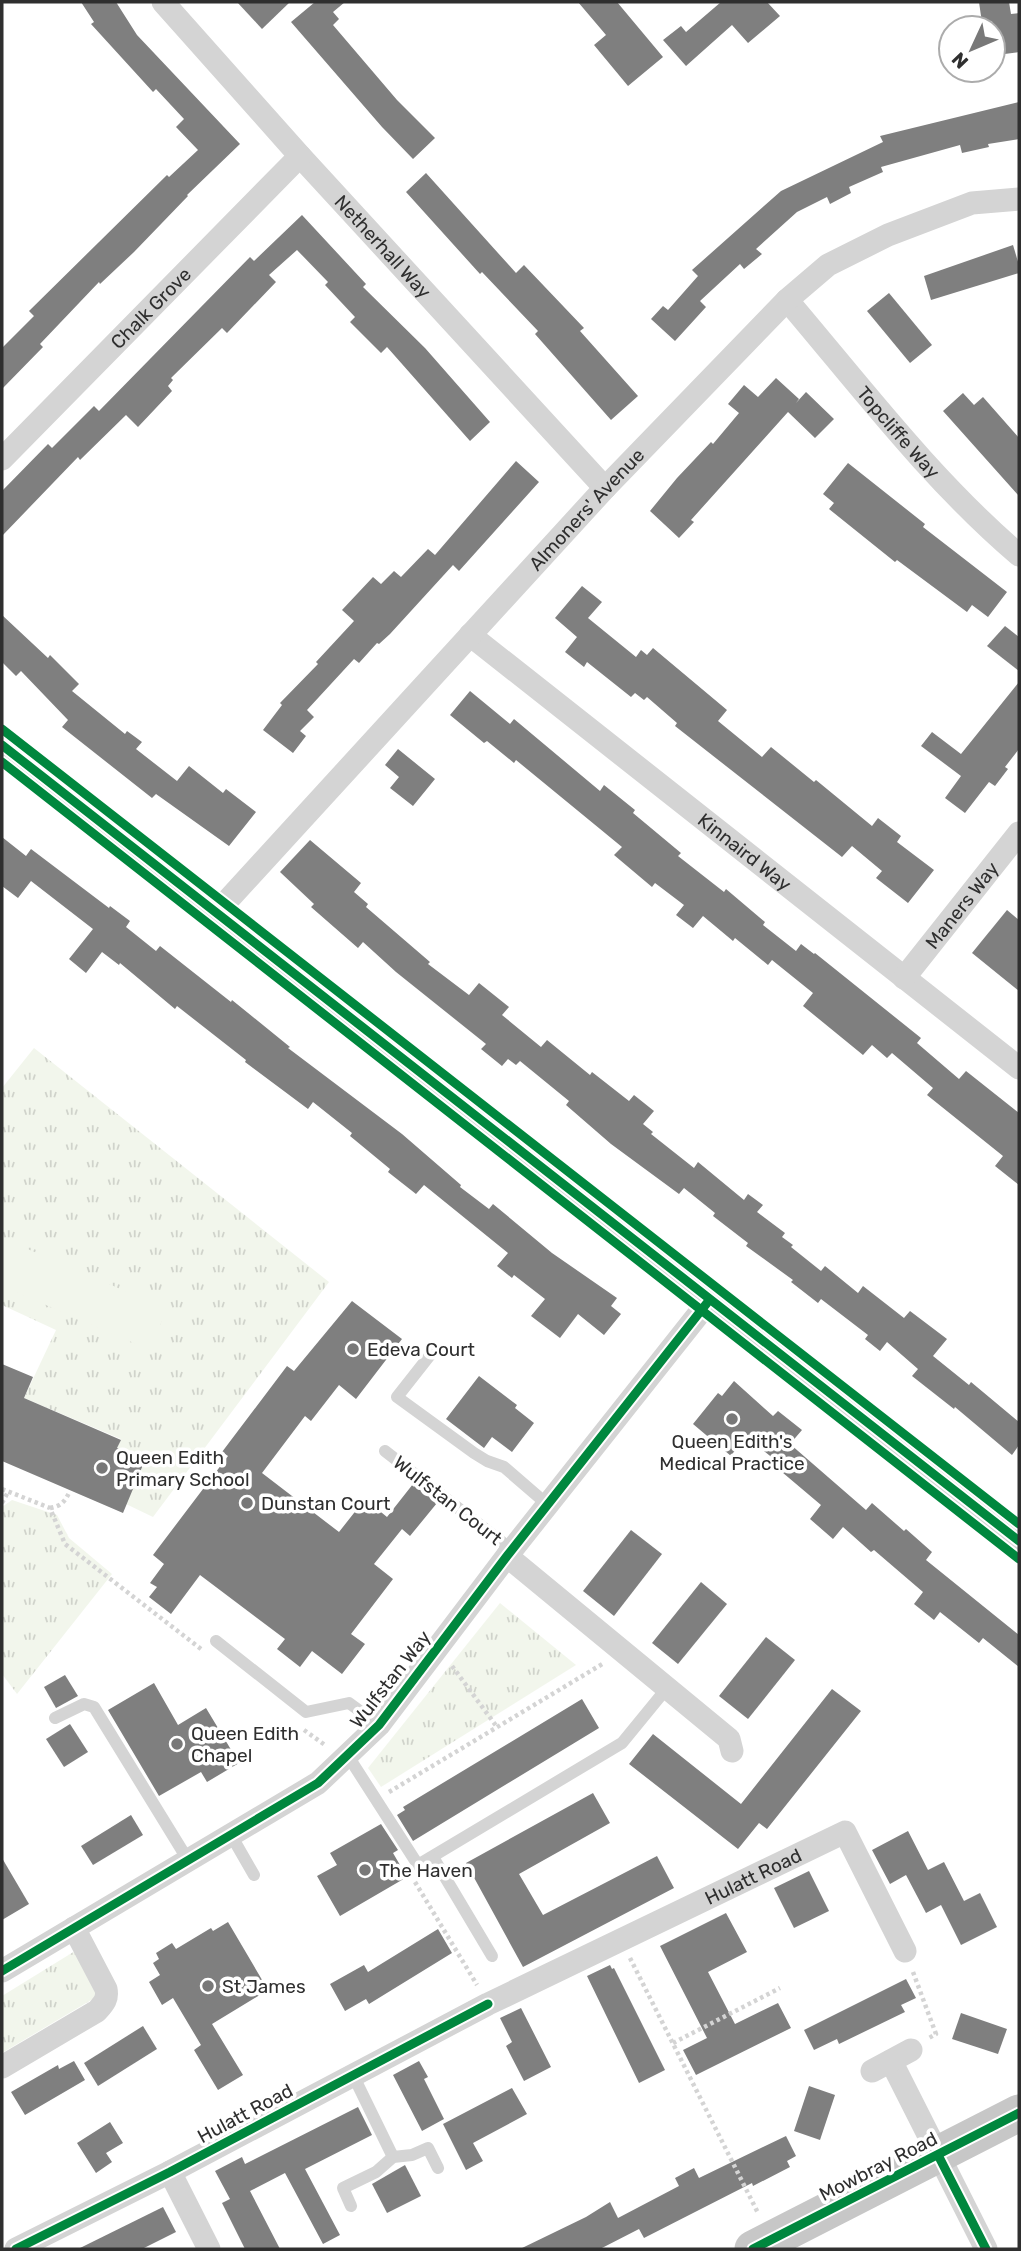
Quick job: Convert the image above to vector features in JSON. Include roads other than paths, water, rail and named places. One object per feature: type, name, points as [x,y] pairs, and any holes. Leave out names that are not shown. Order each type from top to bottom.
[{"type":"main road","name":"Mowbray Road","points":[[762,2244],[1019,2113]]},
{"type":"street","name":"Netherhall Way","points":[[163,2],[300,156],[605,488]]},
{"type":"street","name":"Chalk Grove","points":[[2,459],[300,156]]},
{"type":"street","name":"Almoners' Avenue","points":[[216,913],[605,488],[787,300],[828,265],[888,235],[972,203],[1019,200]]},
{"type":"street","name":"Topcliffe Way","points":[[787,300],[920,457],[1019,555]]},
{"type":"street","name":"Kinnaird Way","points":[[470,635],[1019,1068]]},
{"type":"street","points":[[2,745],[1019,1541]]},
{"type":"street","name":"Maners Way","points":[[904,978],[1019,833]]},
{"type":"street","name":"Wulfstan Way","points":[[2,1971],[318,1783],[348,1756],[379,1725],[509,1553],[709,1301]]},
{"type":"street","points":[[509,1553],[622,1652],[729,1739],[732,1751]]},
{"type":"street","name":"Hulatt Road","points":[[16,2249],[170,2172],[488,2004],[845,1832],[905,1951]]},
{"type":"street","points":[[2,2067],[97,2011],[104,2004],[106,1989],[74,1928]]},
{"type":"street","name":"Mowbray Road","points":[[891,2061],[938,2155]]},
{"type":"street","points":[[938,2155],[986,2249]]},
{"type":"street","points":[[170,2172],[209,2249]]},
{"type":"lane","points":[[434,1350],[397,1397],[474,1452],[504,1467],[548,1505]]},
{"type":"lane","name":"Wulfstan Court","points":[[384,1451],[509,1553]]},
{"type":"lane","name":"Wulfstan Way","points":[[216,1642],[306,1712],[349,1703],[379,1725]]},
{"type":"lane","points":[[492,1956],[433,1857],[622,1743],[667,1688]]},
{"type":"lane","points":[[55,1718],[84,1704],[94,1707],[188,1860]]},
{"type":"lane","name":"Wulfstan Way","points":[[348,1756],[418,1865],[433,1857]]},
{"type":"lane","points":[[230,1835],[254,1875]]},
{"type":"lane","points":[[353,2075],[394,2157]]},
{"type":"lane","points":[[351,2206],[342,2188],[376,2172],[394,2157],[412,2155],[428,2148],[438,2168]]},
{"type":"place","name":"Edeva Court","points":[[353,1349]]},
{"type":"place","name":"Queen Edith's Medical Practice","points":[[732,1419]]},
{"type":"place","name":"Queen Edith Primary School","points":[[102,1468]]},
{"type":"place","name":"Dunstan Court","points":[[247,1503]]},
{"type":"place","name":"Queen Edith Chapel","points":[[177,1744]]},
{"type":"place","name":"The Haven","points":[[365,1870]]},
{"type":"place","name":"St James","points":[[208,1986]]}]
